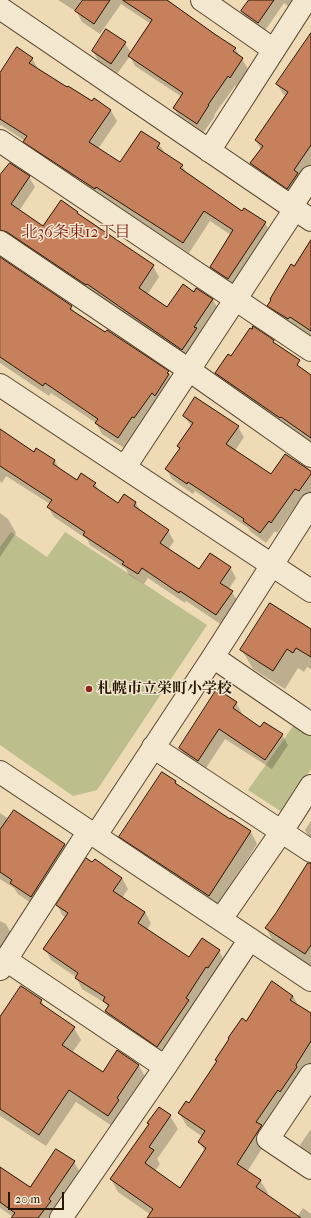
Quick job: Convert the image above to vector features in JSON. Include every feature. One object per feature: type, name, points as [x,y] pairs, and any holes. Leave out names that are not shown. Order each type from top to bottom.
[{"type":"street","points":[[202,0],[274,50]]},
{"type":"street","points":[[209,151],[306,0]]},
{"type":"street","points":[[0,9],[299,212]]},
{"type":"street","points":[[0,141],[311,350]]},
{"type":"street","points":[[125,467],[236,299],[299,212],[311,177]]},
{"type":"street","points":[[0,242],[189,370],[311,456]]},
{"type":"street","points":[[0,385],[311,591]]},
{"type":"street","points":[[165,1067],[3,964],[92,833],[153,747],[213,657],[311,504]]},
{"type":"street","points":[[213,657],[311,724]]},
{"type":"street","points":[[153,747],[311,851]]},
{"type":"street","points":[[0,772],[311,980]]},
{"type":"street","points":[[221,920],[311,786]]},
{"type":"street","points":[[61,1218],[165,1067],[250,939]]},
{"type":"street","points":[[311,1075],[268,1139],[311,1168]]},
{"type":"green space","name":"札幌市立栄町小学校","points":[[11,532],[47,557],[65,532],[207,625],[97,790],[73,796],[0,745],[0,547]]},
{"type":"green space","points":[[296,722],[311,732],[311,769],[282,812],[248,790]]},
{"type":"building","points":[[83,0],[110,0],[94,24],[75,11]]},
{"type":"building","points":[[123,0],[167,0],[236,48],[233,51],[243,58],[230,78],[228,76],[197,124],[173,108],[183,93],[128,56],[152,20]]},
{"type":"building","points":[[249,0],[274,0],[258,23],[241,11]]},
{"type":"building","points":[[106,29],[126,42],[111,64],[92,51]]},
{"type":"building","points":[[311,33],[311,145],[294,170],[298,173],[287,189],[250,163],[263,146],[255,140],[288,92],[276,84]]},
{"type":"building","points":[[17,47],[33,58],[29,63],[92,101],[94,98],[111,110],[89,142],[120,162],[141,131],[160,143],[157,148],[183,165],[180,168],[242,211],[244,208],[266,222],[228,279],[210,267],[233,230],[204,211],[183,243],[96,187],[95,189],[23,142],[27,136],[0,119],[0,73]]},
{"type":"building","points":[[10,163],[30,176],[11,204],[43,226],[61,200],[78,212],[77,213],[154,265],[139,288],[167,307],[183,284],[194,292],[196,288],[213,299],[194,327],[197,328],[182,350],[87,284],[86,285],[7,232],[0,230],[0,175]]},
{"type":"building","points":[[311,240],[311,331],[290,317],[288,319],[267,306],[291,264],[294,266]]},
{"type":"building","points":[[0,257],[72,306],[70,309],[105,332],[107,330],[169,371],[167,373],[169,374],[155,396],[152,393],[134,418],[132,417],[118,438],[95,423],[98,419],[45,383],[43,386],[0,357]]},
{"type":"building","points":[[253,326],[274,340],[273,342],[300,360],[297,365],[311,375],[311,438],[215,373],[228,354],[231,356],[250,328],[252,329]]},
{"type":"building","points":[[195,397],[239,426],[226,444],[271,474],[285,454],[311,471],[311,474],[299,491],[295,489],[271,523],[269,521],[260,533],[243,521],[244,519],[188,482],[187,484],[165,469],[180,448],[177,446],[193,423],[183,416]]},
{"type":"building","points":[[0,429],[34,452],[36,448],[55,460],[53,464],[77,480],[81,473],[96,483],[93,486],[118,503],[124,494],[136,502],[134,506],[169,530],[160,543],[199,569],[210,553],[231,567],[220,583],[233,591],[216,615],[180,591],[179,593],[142,568],[138,574],[122,564],[124,562],[83,535],[85,532],[47,507],[52,500],[0,466]]},
{"type":"building","points":[[270,603],[311,629],[311,657],[296,648],[293,653],[287,649],[273,671],[240,650]]},
{"type":"building","points":[[217,689],[237,702],[233,708],[260,727],[264,722],[283,734],[265,760],[219,729],[198,761],[179,748]]},
{"type":"building","points":[[162,772],[176,781],[175,783],[251,831],[209,896],[119,837]]},
{"type":"building","points":[[14,810],[65,844],[31,897],[10,883],[12,880],[0,872],[0,830]]},
{"type":"building","points":[[86,858],[92,862],[95,859],[122,878],[113,891],[145,912],[138,923],[189,957],[202,938],[220,950],[208,968],[206,967],[186,998],[189,1000],[157,1047],[105,1011],[109,1005],[103,1001],[105,997],[75,978],[78,973],[43,949],[68,913],[56,905]]},
{"type":"building","points":[[308,863],[311,863],[311,945],[305,954],[265,928]]},
{"type":"building","points":[[272,981],[293,996],[290,1000],[311,1013],[311,1041],[296,1065],[297,1067],[280,1092],[278,1090],[256,1122],[262,1125],[237,1164],[261,1180],[256,1187],[301,1218],[147,1218],[153,1209],[110,1179],[149,1124],[147,1123],[159,1107],[171,1115],[149,1147],[154,1150],[145,1163],[180,1188],[206,1148],[198,1142],[205,1131],[178,1113],[186,1101],[189,1103],[217,1061],[215,1060],[229,1039],[228,1038],[242,1018],[246,1021]]},
{"type":"building","points":[[21,986],[42,1000],[40,1003],[75,1027],[62,1045],[103,1072],[117,1050],[139,1065],[117,1098],[119,1100],[108,1116],[69,1090],[39,1135],[0,1109],[0,1017]]},
{"type":"building","points":[[56,1149],[75,1161],[49,1199],[51,1201],[38,1218],[11,1218],[15,1213],[0,1202],[0,1167],[30,1187]]},
{"type":"place","name":"札幌市立栄町小学校","points":[[89,689]]},
{"type":"district","name":"北36条東12丁目","points":[[76,233]]}]
